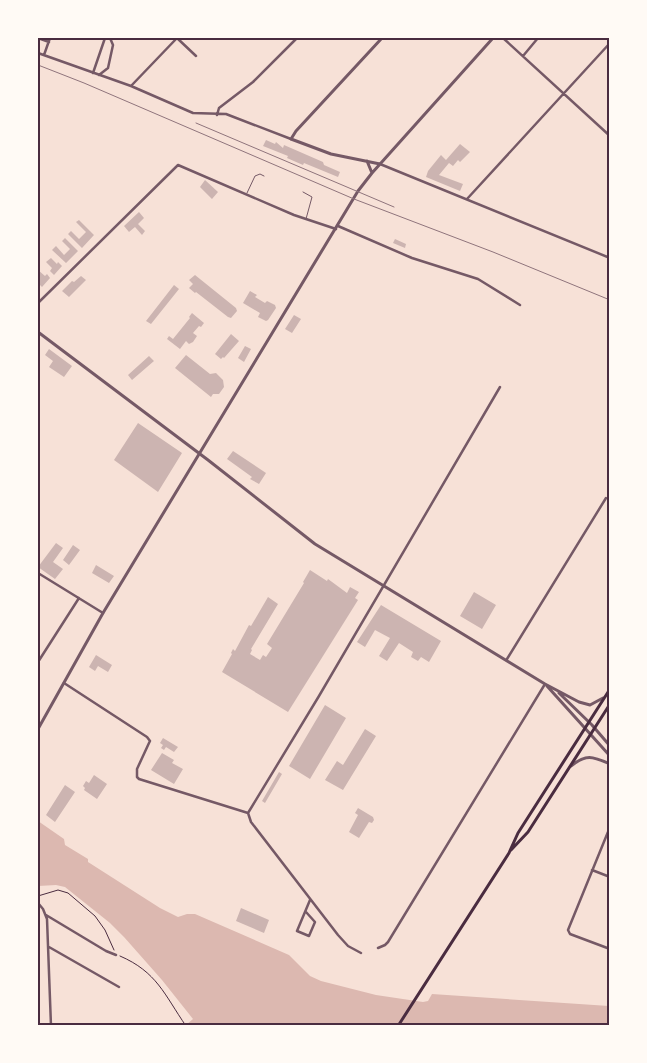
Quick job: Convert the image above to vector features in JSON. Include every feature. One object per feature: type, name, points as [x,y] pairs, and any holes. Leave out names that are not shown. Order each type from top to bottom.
[{"type":"main road","points":[[398,1026],[610,689]]},
{"type":"main road","points":[[509,852],[528,832],[610,704]]},
{"type":"street","points":[[38,38],[49,42]]},
{"type":"street","points":[[44,55],[50,38]]},
{"type":"street","points":[[93,72],[105,38]]},
{"type":"street","points":[[99,75],[108,68],[113,45],[110,38]]},
{"type":"street","points":[[131,86],[177,38],[196,56]]},
{"type":"street","points":[[217,115],[219,108],[253,82],[296,38]]},
{"type":"street","points":[[291,139],[296,131],[382,38]]},
{"type":"street","points":[[38,729],[104,613],[358,191],[493,38]]},
{"type":"street","points":[[503,38],[610,136]]},
{"type":"street","points":[[522,56],[538,38]]},
{"type":"street","points":[[466,199],[610,43]]},
{"type":"street","points":[[38,53],[131,86],[192,113],[226,114],[331,154],[380,164],[610,258]]},
{"type":"street","points":[[367,161],[372,173]]},
{"type":"street","points":[[38,303],[178,165],[306,219],[337,227],[412,258],[478,278],[520,305]]},
{"type":"street","points":[[38,332],[200,454],[315,544],[545,684],[585,704],[595,704],[604,698]]},
{"type":"street","points":[[361,953],[348,946],[310,900],[251,822],[248,813],[500,387]]},
{"type":"street","points":[[506,659],[606,498]]},
{"type":"street","points":[[38,573],[104,613]]},
{"type":"street","points":[[38,662],[79,598]]},
{"type":"street","points":[[64,683],[147,737],[149,743],[136,773],[139,779],[248,813]]},
{"type":"street","points":[[545,684],[610,756]]},
{"type":"street","points":[[378,948],[388,942],[545,684]]},
{"type":"street","points":[[557,690],[610,746]]},
{"type":"street","points":[[570,767],[579,760],[588,757],[610,764]]},
{"type":"street","points":[[610,827],[568,930],[570,934],[610,949]]},
{"type":"street","points":[[592,870],[610,877]]},
{"type":"street","points":[[306,912],[315,922],[309,936],[298,931],[310,900]]},
{"type":"street","points":[[38,903],[43,908],[47,919],[51,1026]]},
{"type":"street","points":[[45,914],[106,951],[116,955]]},
{"type":"street","points":[[49,947],[120,986]]},
{"type":"lane","points":[[247,194],[257,174],[264,176]]},
{"type":"lane","points":[[303,192],[312,197],[306,219]]},
{"type":"path","points":[[38,896],[58,890],[68,893],[95,916],[105,930],[116,955],[133,962],[148,972],[162,987],[185,1025]]},
{"type":"shaded area","points":[[38,821],[64,839],[65,845],[88,859],[88,862],[160,908],[178,917],[195,914],[289,955],[310,976],[321,981],[376,995],[423,1002],[428,1001],[432,994],[609,1006],[609,1025],[305,1026],[270,1023],[262,1026],[186,1025],[193,1019],[162,980],[110,923],[65,887],[56,885],[38,886]]},
{"type":"building","points":[[266,140],[275,144],[276,142],[283,148],[284,145],[323,162],[324,165],[340,172],[338,177],[304,163],[303,165],[287,158],[288,156],[263,146]]},
{"type":"building","points":[[460,144],[470,152],[453,166],[449,163],[439,175],[463,184],[460,191],[426,177],[428,171],[441,155],[446,160]]},
{"type":"building","points":[[205,180],[218,192],[212,199],[200,187]]},
{"type":"building","points":[[139,212],[144,218],[138,224],[145,231],[142,235],[135,227],[129,232],[124,226]]},
{"type":"building","points":[[79,220],[94,235],[82,248],[68,234],[71,231],[79,239],[86,232],[76,222]]},
{"type":"building","points":[[65,238],[78,251],[66,263],[52,250],[56,246],[64,255],[70,249],[62,241]]},
{"type":"building","points":[[395,239],[406,244],[405,248],[393,243]]},
{"type":"building","points":[[51,258],[62,266],[54,275],[50,271],[52,268],[46,262]]},
{"type":"building","points":[[38,270],[45,276],[47,274],[50,278],[42,287],[38,283],[40,281]]},
{"type":"building","points":[[195,275],[236,308],[237,311],[231,318],[189,288],[193,284],[189,280]]},
{"type":"building","points":[[81,276],[86,280],[69,297],[62,291],[72,281],[74,282]]},
{"type":"building","points":[[174,285],[179,289],[151,324],[146,321]]},
{"type":"building","points":[[250,291],[257,295],[255,297],[265,303],[267,301],[275,305],[276,308],[268,320],[266,321],[258,317],[260,313],[243,303]]},
{"type":"building","points":[[192,313],[204,323],[193,333],[197,336],[193,342],[189,344],[186,341],[180,349],[167,339],[169,336],[173,339]]},
{"type":"building","points":[[294,315],[301,319],[292,333],[285,329]]},
{"type":"building","points":[[231,334],[239,341],[221,359],[215,354]]},
{"type":"building","points":[[245,346],[251,349],[244,362],[238,358]]},
{"type":"building","points":[[49,349],[72,366],[64,377],[49,367],[53,361],[45,355]]},
{"type":"building","points":[[186,355],[210,374],[216,373],[223,380],[224,387],[219,394],[213,394],[211,397],[175,368]]},
{"type":"building","points":[[149,356],[154,361],[132,380],[128,375]]},
{"type":"building","points":[[138,423],[182,453],[158,492],[114,460]]},
{"type":"building","points":[[233,451],[266,473],[259,484],[250,479],[252,477],[227,459]]},
{"type":"building","points":[[56,543],[63,548],[53,562],[63,569],[55,579],[38,567]]},
{"type":"building","points":[[73,545],[80,550],[69,565],[63,560]]},
{"type":"building","points":[[96,565],[114,576],[109,583],[92,573]]},
{"type":"building","points":[[310,570],[327,581],[328,579],[347,593],[350,587],[359,592],[355,598],[358,600],[288,712],[222,672],[233,649],[235,651],[249,625],[251,626],[268,597],[278,604],[251,649],[250,654],[260,660],[263,655],[266,657],[272,648],[267,644]]},
{"type":"building","points":[[474,592],[496,605],[482,629],[460,616]]},
{"type":"building","points":[[381,605],[441,641],[429,662],[421,657],[418,661],[411,657],[413,652],[399,643],[387,661],[379,656],[390,638],[375,630],[365,647],[357,642]]},
{"type":"building","points":[[96,655],[112,665],[108,672],[98,666],[95,671],[89,667]]},
{"type":"building","points":[[325,705],[346,718],[310,779],[289,766]]},
{"type":"building","points":[[365,729],[376,736],[343,790],[325,780],[337,761],[343,765]]},
{"type":"building","points":[[163,738],[178,747],[174,752],[166,747],[164,750],[161,748],[163,745],[160,743]]},
{"type":"building","points":[[162,753],[174,760],[172,763],[183,769],[174,784],[151,770]]},
{"type":"building","points":[[279,772],[282,774],[265,803],[262,801]]},
{"type":"building","points":[[94,775],[107,784],[97,799],[84,790],[83,786],[86,781],[89,783]]},
{"type":"building","points":[[65,785],[75,792],[55,822],[46,815]]},
{"type":"building","points":[[358,808],[373,817],[374,820],[372,823],[369,822],[359,838],[349,832],[358,815],[355,813]]},
{"type":"building","points":[[241,908],[269,920],[264,933],[236,921]]},
{"type":"railway","points":[[38,65],[354,199],[493,252],[610,300]]},
{"type":"railway","points":[[196,123],[394,207]]}]
